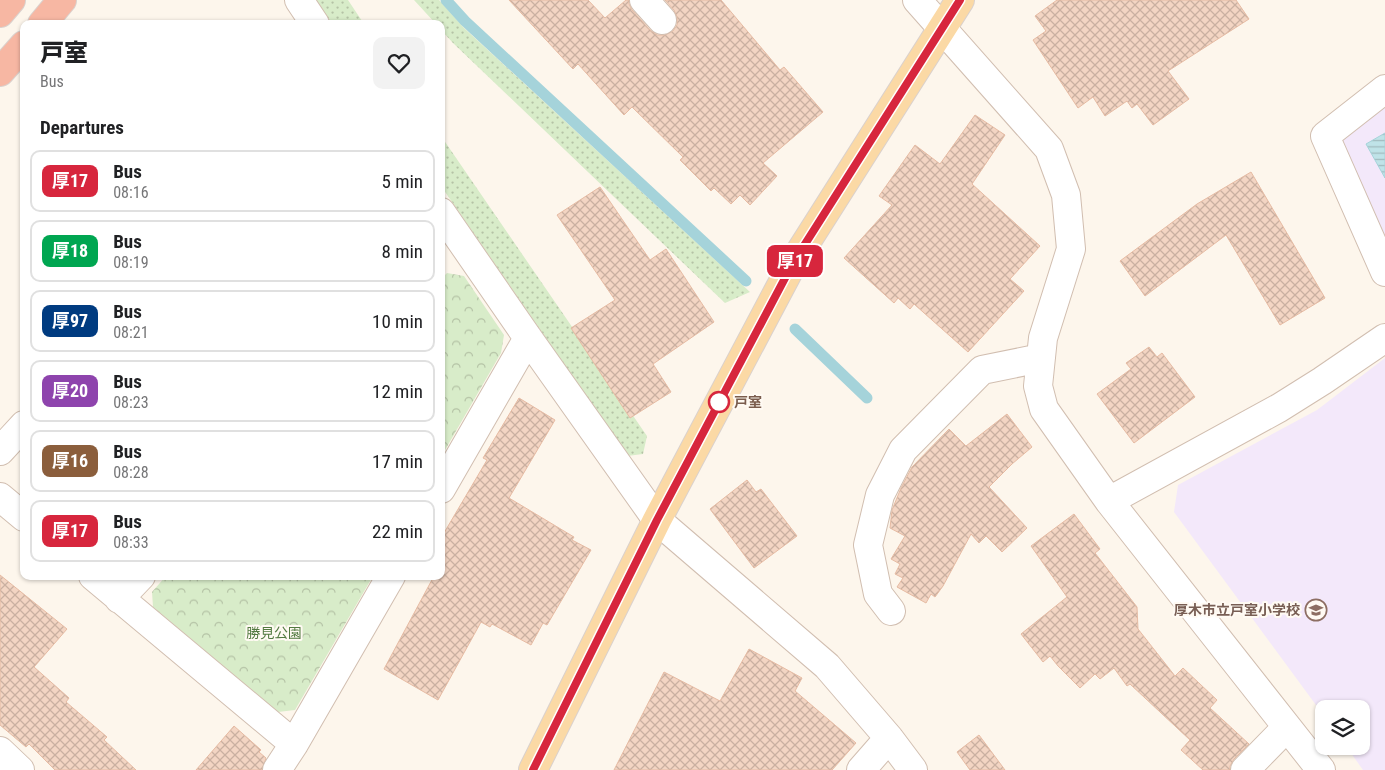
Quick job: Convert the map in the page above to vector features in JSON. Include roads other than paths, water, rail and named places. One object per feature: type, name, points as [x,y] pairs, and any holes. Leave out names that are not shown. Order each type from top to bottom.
[{"type":"highway","points":[[0,13],[11,0]]},
{"type":"highway","points":[[45,20],[62,0]]},
{"type":"highway","points":[[0,72],[20,50]]},
{"type":"main road","points":[[533,770],[657,520],[793,263],[941,27],[960,0]]},
{"type":"street","points":[[299,0],[312,20]]},
{"type":"street","points":[[644,0],[662,20]]},
{"type":"street","points":[[916,0],[1049,149],[1066,194],[1070,249],[1043,338],[1038,386],[1044,409],[1109,501],[1321,770]]},
{"type":"street","points":[[1385,89],[1325,136],[1385,272]]},
{"type":"street","points":[[445,228],[449,245],[528,338],[657,520],[827,666],[890,738],[913,770]]},
{"type":"street","points":[[445,482],[528,338]]},
{"type":"street","points":[[1109,501],[1279,408],[1385,338]]},
{"type":"street","points":[[891,611],[878,594],[868,545],[880,495],[903,450],[982,370],[1041,358]]},
{"type":"street","points":[[0,451],[20,429]]},
{"type":"street","points":[[0,497],[20,514]]},
{"type":"street","points":[[98,580],[294,744]]},
{"type":"street","points":[[120,599],[137,580]]},
{"type":"street","points":[[277,770],[389,580]]},
{"type":"street","points":[[1245,770],[1287,728]]},
{"type":"street","points":[[861,770],[890,738]]},
{"type":"street","points":[[0,752],[20,770]]},
{"type":"water","points":[[1385,133],[1385,178],[1366,144]]},
{"type":"waterway","points":[[446,0],[465,21],[746,281]]},
{"type":"waterway","points":[[795,329],[867,398]]},
{"type":"place","name":"戸室","points":[[719,402]]},
{"type":"place","name":"厚木市立戸室小学校","points":[[1316,610]]},
{"type":"park label","name":"勝見公園","points":[[274,633]]}]
